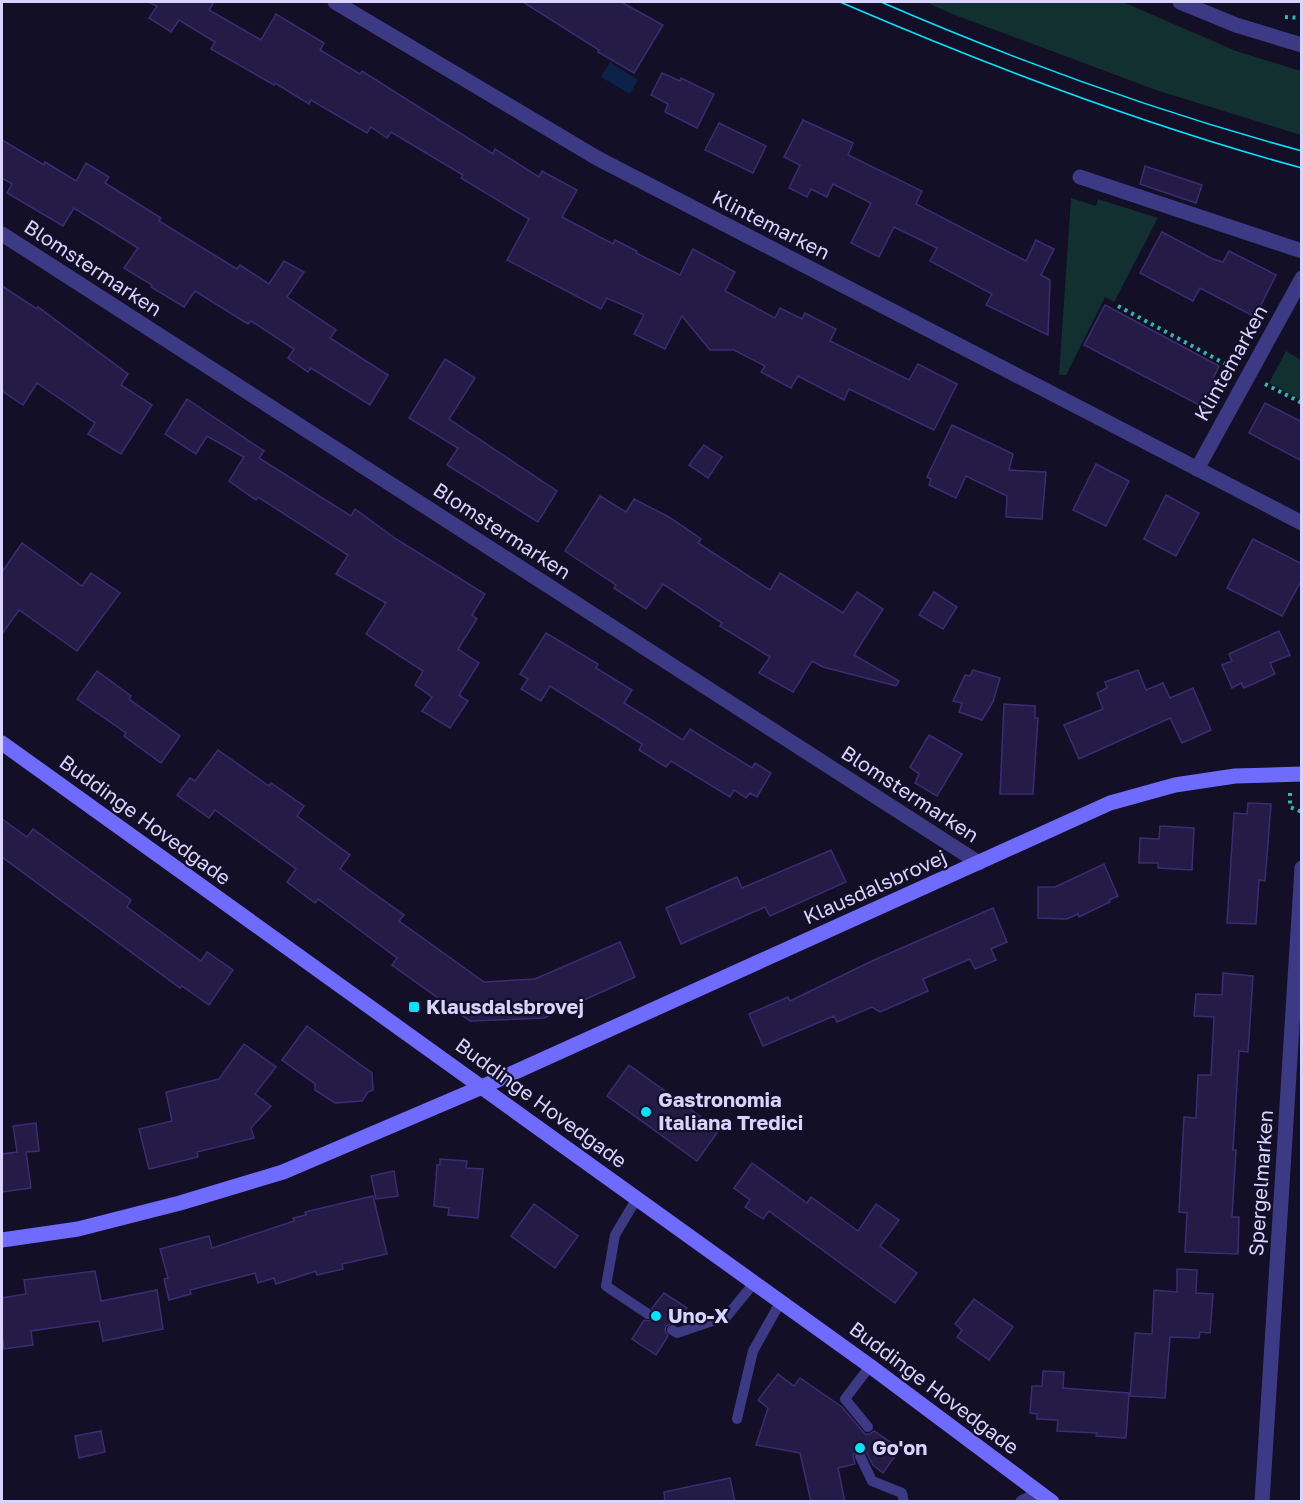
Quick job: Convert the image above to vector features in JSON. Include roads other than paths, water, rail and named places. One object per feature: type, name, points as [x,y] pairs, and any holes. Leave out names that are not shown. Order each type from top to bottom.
[{"type":"street","name":"Klintemarken","points":[[335,2],[597,158],[1302,523]]},
{"type":"street","points":[[1180,2],[1236,25],[1302,45]]},
{"type":"street","points":[[1080,177],[1302,251]]},
{"type":"street","name":"Blomstermarken","points":[[2,234],[979,863]]},
{"type":"street","name":"Klintemarken","points":[[1197,469],[1302,278]]},
{"type":"street","name":"Buddinge Hovedgade","points":[[2,743],[781,1301],[1047,1498]]},
{"type":"street","name":"Klausdalsbrovej","points":[[2,1240],[78,1229],[180,1203],[283,1172],[482,1087],[1110,803],[1175,784],[1235,776],[1302,774]]},
{"type":"street","name":"Spergelmarken","points":[[1262,1502],[1302,868]]},
{"type":"street","points":[[1023,1502],[1047,1498]]},
{"type":"lane","points":[[637,1198],[615,1235],[606,1286],[648,1314]]},
{"type":"lane","points":[[672,1330],[677,1333],[727,1316],[754,1283]]},
{"type":"lane","points":[[737,1419],[753,1351],[781,1301]]},
{"type":"lane","points":[[868,1427],[845,1399],[870,1366]]},
{"type":"lane","points":[[860,1456],[872,1481],[902,1493],[904,1502]]},
{"type":"water","points":[[610,62],[638,80],[630,94],[601,77]]},
{"type":"tram line","points":[[840,2],[1011,72],[1126,114],[1302,168]]},
{"type":"tram line","points":[[881,2],[984,45],[1088,84],[1195,120],[1302,151]]},
{"type":"place","name":"Klausdalsbrovej","points":[[414,1007]]},
{"type":"place","name":"Gastronomia Italiana Tredici","points":[[646,1112]]},
{"type":"place","name":"Uno-X","points":[[656,1316]]},
{"type":"place","name":"Go'on","points":[[860,1448]]}]
